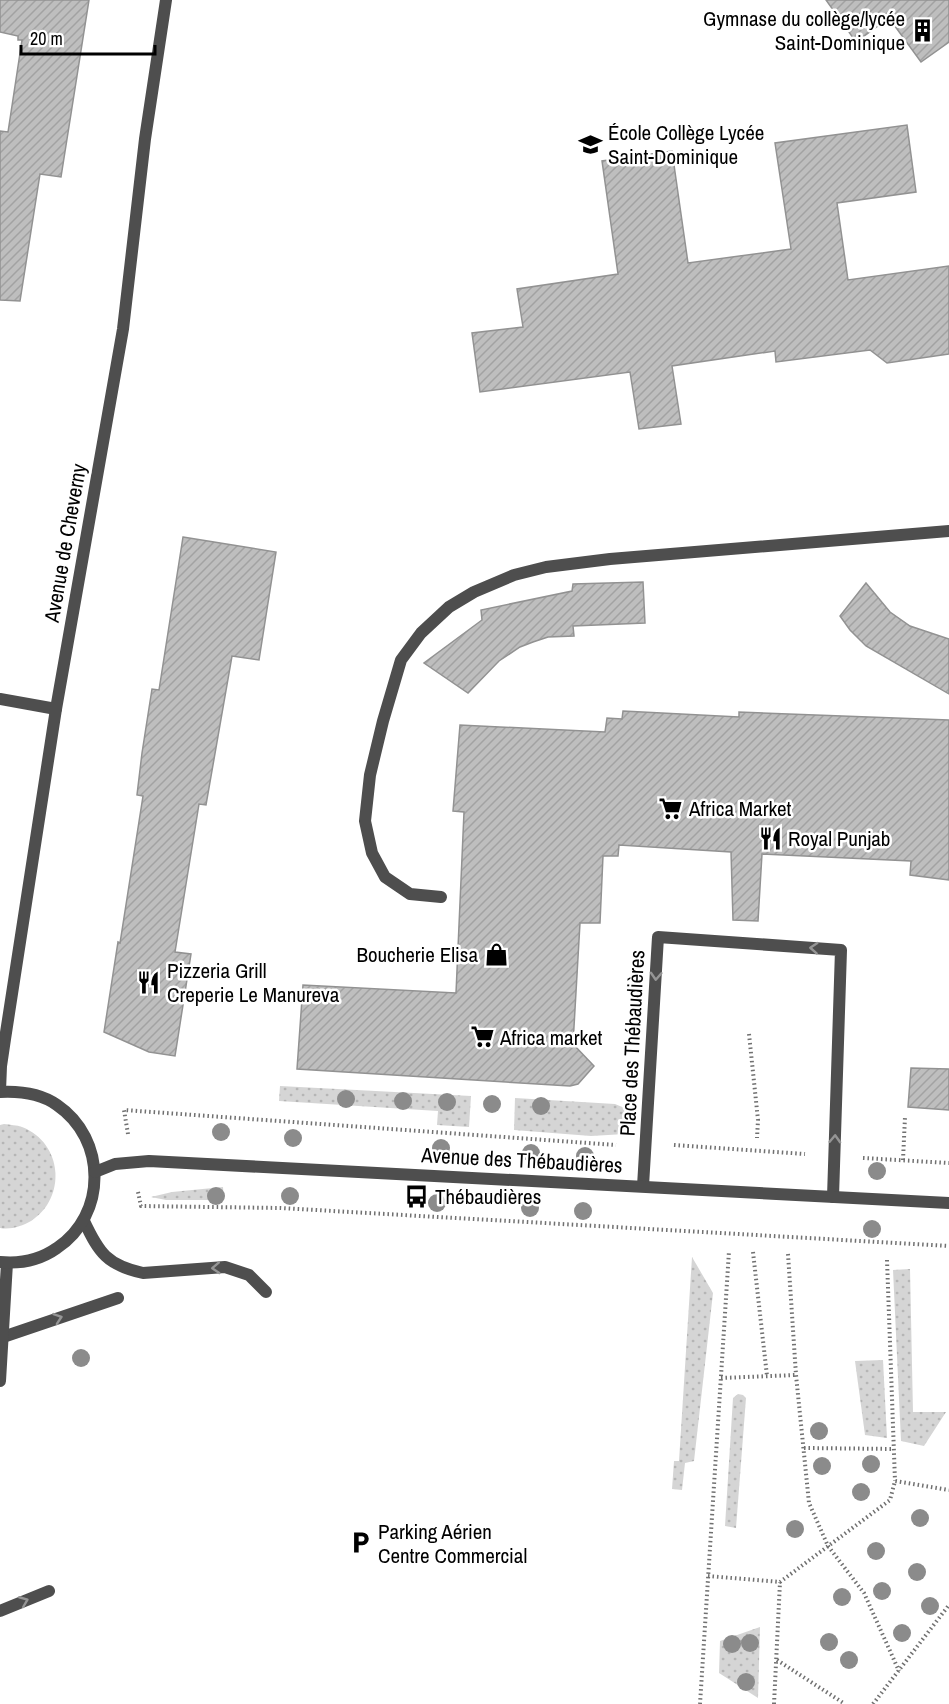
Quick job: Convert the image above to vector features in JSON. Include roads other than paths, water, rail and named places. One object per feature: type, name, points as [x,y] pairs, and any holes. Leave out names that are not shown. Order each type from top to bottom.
[{"type":"street","name":"Avenue de Cheverny","points":[[0,1091],[4,1039],[56,709],[123,328],[145,139],[166,0]]},
{"type":"street","points":[[441,897],[410,894],[385,878],[372,853],[365,821],[370,776],[401,660],[421,633],[449,607],[474,592],[514,575],[546,567],[621,558],[949,531]]},
{"type":"street","points":[[0,699],[56,709]]},
{"type":"street","name":"Place des Thébaudières","points":[[643,1186],[658,937],[841,950],[833,1197]]},
{"type":"street","points":[[0,1091],[39,1096],[57,1105],[72,1118],[84,1134],[92,1152],[95,1172],[95,1188],[91,1205],[84,1221],[67,1241],[36,1259],[4,1262],[0,1381]]},
{"type":"street","name":"Avenue des Thébaudières","points":[[95,1172],[116,1164],[149,1161],[949,1203]]},
{"type":"street","points":[[84,1221],[93,1241],[106,1258],[115,1264],[143,1273],[225,1267],[249,1275],[266,1292]]},
{"type":"street","points":[[3,1337],[118,1298]]},
{"type":"street","points":[[0,1611],[49,1591]]},
{"type":"place","name":"Gymnase du collège/lycée Saint-Dominique","points":[[923,30]]},
{"type":"place","name":"École Collège Lycée Saint-Dominique","points":[[590,144]]},
{"type":"place","name":"Africa Market","points":[[671,808]]},
{"type":"place","name":"Royal Punjab","points":[[770,838]]},
{"type":"place","name":"Boucherie Elisa","points":[[496,954]]},
{"type":"place","name":"Pizzeria Grill Creperie Le Manureva","points":[[149,982]]},
{"type":"place","name":"Africa market","points":[[482,1037]]},
{"type":"place","name":"Thébaudières","points":[[417,1196]]},
{"type":"place","name":"Parking Aérien Centre Commercial","points":[[360,1543]]}]
